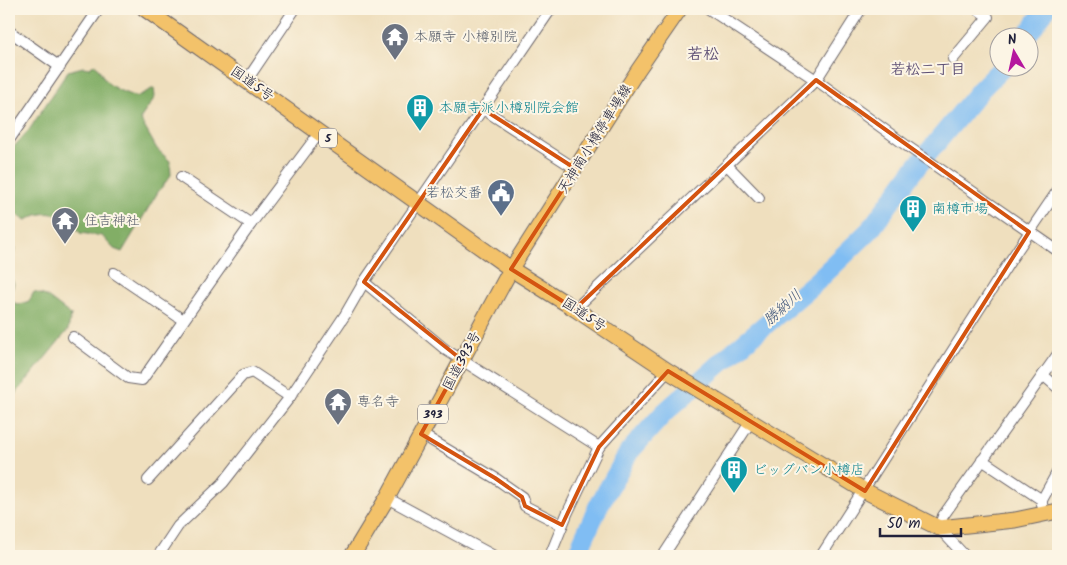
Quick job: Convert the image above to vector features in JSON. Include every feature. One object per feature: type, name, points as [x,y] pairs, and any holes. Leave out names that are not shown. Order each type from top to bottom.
[{"type":"highway","name":"国道5号","points":[[154,11],[510,269],[668,371],[750,421],[865,490],[939,528]]},
{"type":"highway","name":"国道393号","points":[[352,556],[387,498],[510,269]]},
{"type":"highway","points":[[939,528],[1016,520],[1048,508]]},
{"type":"main road","name":"天神南小樽停車場線","points":[[510,269],[638,70],[680,9]]},
{"type":"street","points":[[9,140],[98,9]]},
{"type":"street","points":[[247,80],[295,9]]},
{"type":"street","points":[[158,556],[178,526],[223,483],[290,397],[345,315],[364,282],[551,9]]},
{"type":"street","points":[[708,9],[816,80],[1058,251]]},
{"type":"street","points":[[576,310],[816,80],[861,9]]},
{"type":"street","points":[[953,59],[988,17],[976,9]]},
{"type":"street","points":[[9,31],[60,67]]},
{"type":"street","points":[[483,109],[576,169]]},
{"type":"street","points":[[72,337],[128,378],[142,380],[251,224],[320,132]]},
{"type":"street","points":[[727,165],[759,198]]},
{"type":"street","points":[[181,177],[251,224]]},
{"type":"street","points":[[821,556],[1029,232],[1058,190]]},
{"type":"street","points":[[114,273],[184,320]]},
{"type":"street","points":[[364,282],[446,350],[599,447]]},
{"type":"street","points":[[965,556],[939,528],[943,516],[1058,354]]},
{"type":"street","points":[[550,556],[562,525],[599,447],[668,371]]},
{"type":"street","points":[[148,480],[243,375],[252,372],[290,397]]},
{"type":"street","points":[[1043,376],[1058,388]]},
{"type":"street","points":[[662,556],[750,421]]},
{"type":"street","points":[[421,434],[495,478],[522,497],[525,506],[562,525]]},
{"type":"street","points":[[982,460],[1048,508],[1058,471]]},
{"type":"street","points":[[387,498],[494,556]]},
{"type":"highlighted area","points":[[816,80],[1029,232],[865,491],[668,371],[599,447],[562,525],[525,506],[522,497],[495,478],[421,434],[462,360],[364,282],[483,109],[576,169],[511,269],[575,309]]},
{"type":"green space","points":[[94,64],[109,84],[128,94],[136,97],[154,88],[155,97],[140,119],[157,149],[170,161],[171,175],[158,192],[122,252],[114,249],[102,236],[80,233],[68,221],[53,214],[40,214],[26,220],[9,211],[9,152],[29,130],[68,71],[83,67],[90,68]]},
{"type":"green space","points":[[9,243],[16,248],[10,270],[14,284],[9,298]]},
{"type":"green space","points":[[34,292],[46,296],[71,315],[68,330],[18,391],[9,406],[9,299],[18,305],[29,301]]},
{"type":"waterway","name":"勝納川","points":[[1032,28],[1046,9]]},
{"type":"waterway","name":"勝納川","points":[[578,556],[598,507],[629,452],[664,413],[817,281],[870,230],[913,171],[992,78]]},
{"type":"place","name":"本願寺 小樽別院","points":[[395,61]]},
{"type":"place","name":"本願寺派小樽別院会館","points":[[420,132]]},
{"type":"place","name":"若松交番","points":[[501,217]]},
{"type":"place","name":"南樽市場","points":[[913,233]]},
{"type":"place","name":"住吉神社","points":[[65,245]]},
{"type":"place","name":"専名寺","points":[[338,426]]},
{"type":"place","name":"ビッグバン小樽店","points":[[734,494]]},
{"type":"district","name":"若松","points":[[703,54]]},
{"type":"district","name":"若松二丁目","points":[[928,70]]}]
